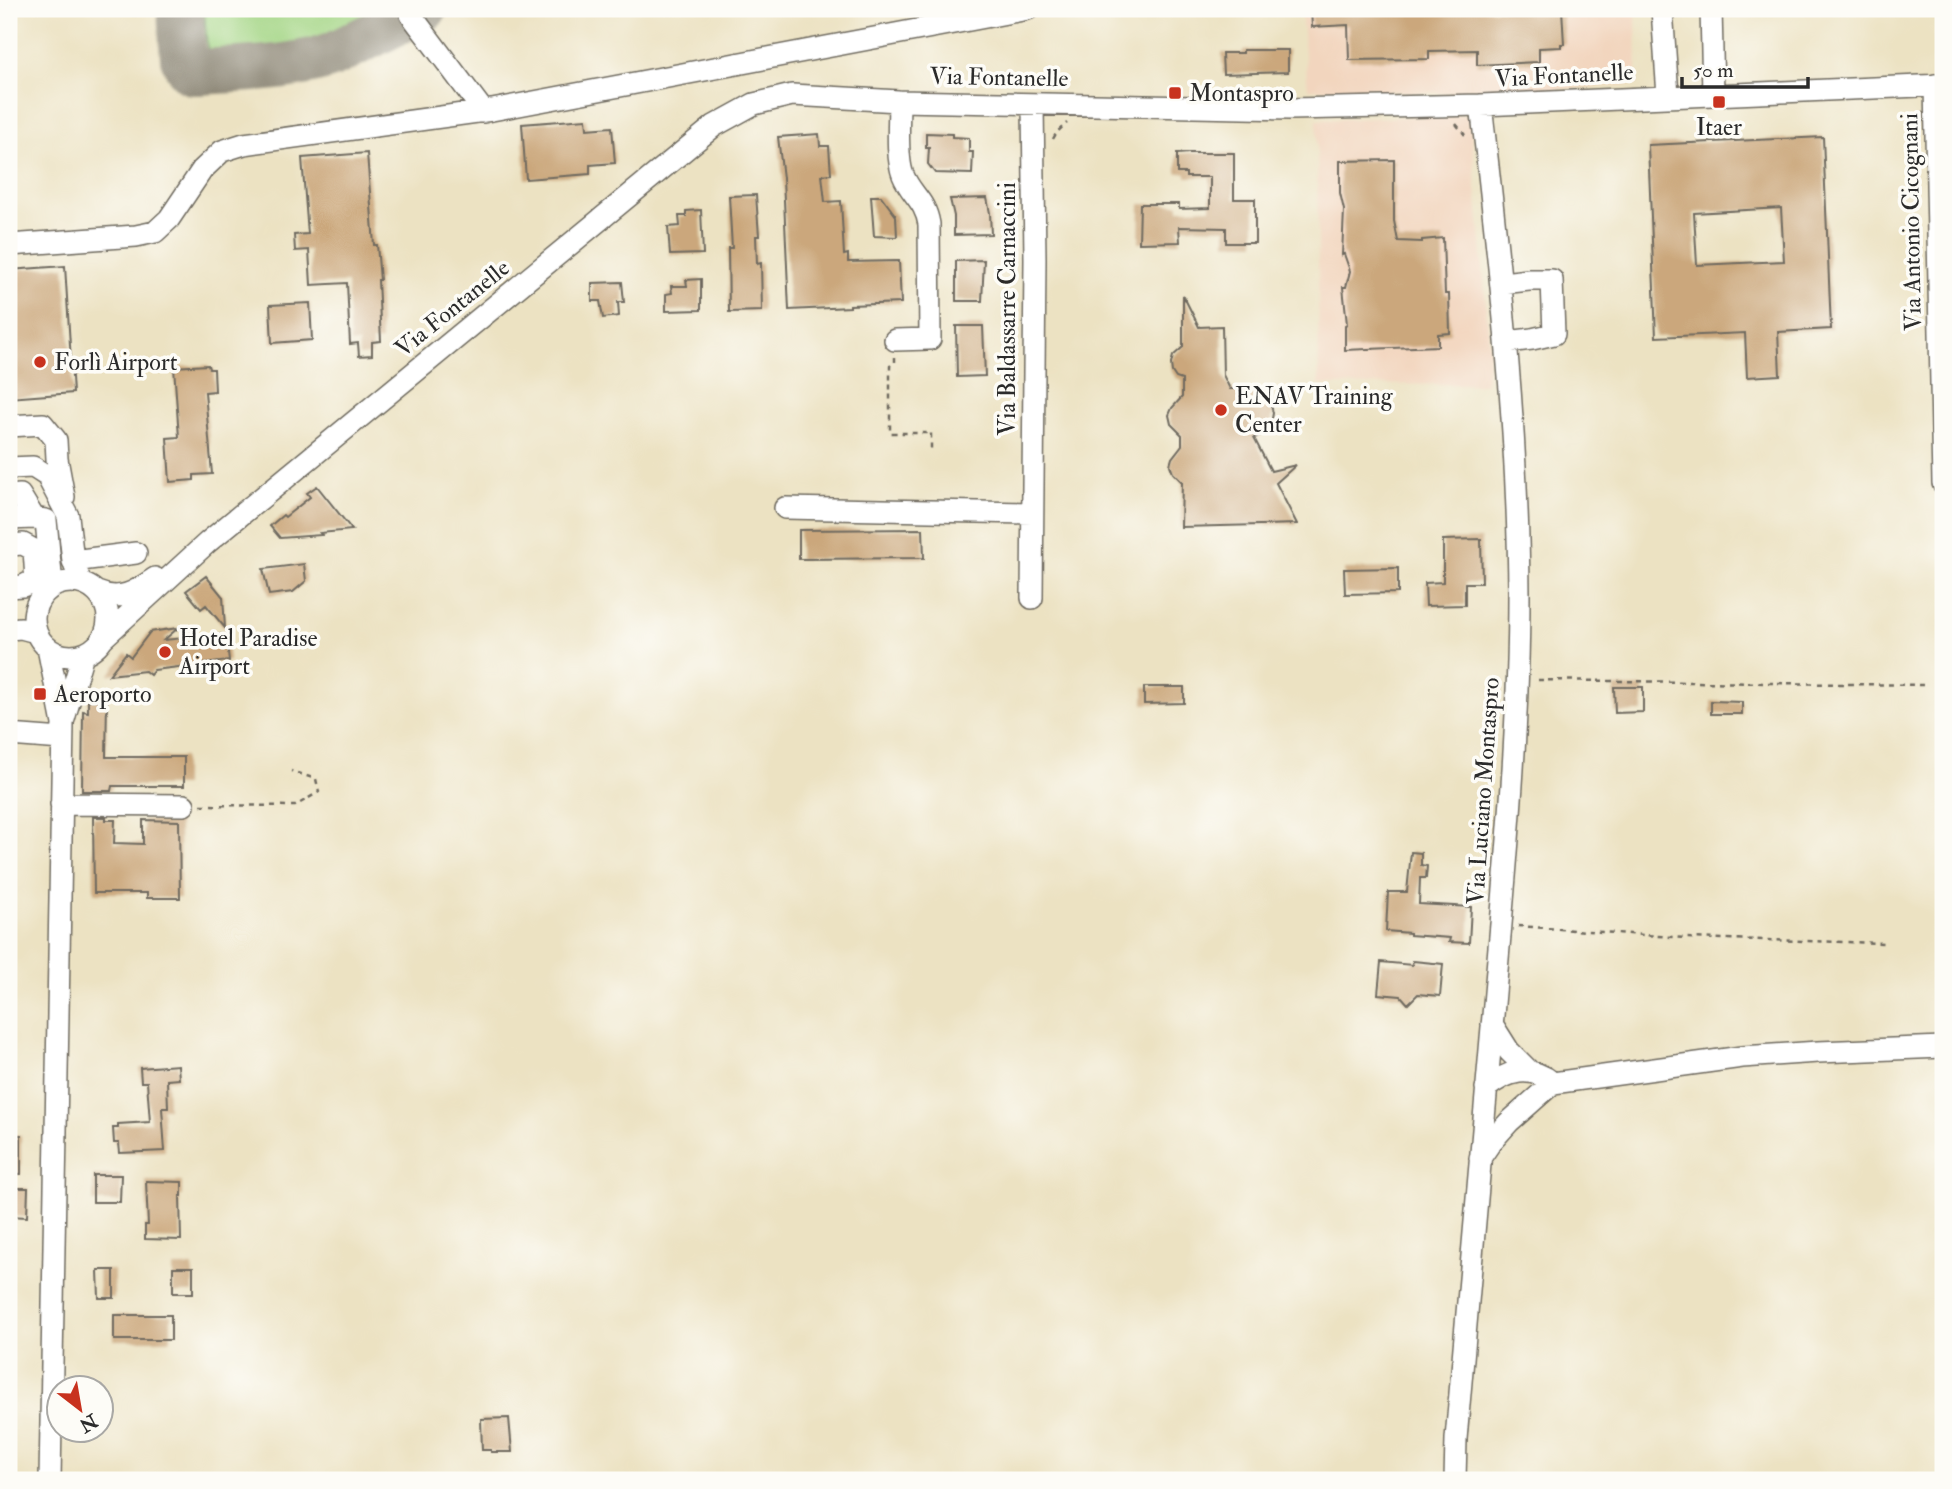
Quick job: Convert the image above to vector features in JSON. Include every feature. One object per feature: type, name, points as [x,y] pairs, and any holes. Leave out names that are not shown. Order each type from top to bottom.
[{"type":"street","points":[[9,246],[155,233],[169,219],[202,170],[222,151],[244,144],[484,112],[1028,9]]},
{"type":"street","points":[[1662,9],[1668,96]]},
{"type":"street","points":[[1711,9],[1713,94]]},
{"type":"street","points":[[411,15],[484,112]]},
{"type":"street","name":"Via Fontanelle","points":[[101,640],[208,542],[714,126],[754,104],[792,95],[1033,105],[1290,109],[1481,105],[1939,85]]},
{"type":"street","name":"Via Antonio Cicognani","points":[[1939,85],[1943,483]]},
{"type":"street","points":[[895,340],[930,339],[929,224],[921,200],[904,177],[900,166],[899,101]]},
{"type":"street","name":"Via Baldassarre Carnaccini","points":[[1032,598],[1035,259],[1033,105]]},
{"type":"street","name":"Via Luciano Montaspro","points":[[1455,1480],[1456,1439],[1507,852],[1519,595],[1516,473],[1507,342],[1481,105]]},
{"type":"street","points":[[1502,283],[1552,280],[1554,334],[1507,342]]},
{"type":"street","points":[[9,426],[43,424],[56,440],[73,561],[89,587],[104,602],[108,617],[101,640],[92,649],[83,654],[68,656],[21,628],[9,629]]},
{"type":"street","points":[[9,468],[33,467],[47,476],[68,516]]},
{"type":"street","points":[[9,496],[20,495],[34,518]]},
{"type":"street","points":[[785,508],[1032,513]]},
{"type":"street","points":[[9,519],[46,520],[52,586]]},
{"type":"street","name":"Via Fontanelle","points":[[89,587],[107,597],[126,595],[208,542]]},
{"type":"street","points":[[9,545],[23,544],[34,550],[36,579],[23,586],[9,587]]},
{"type":"street","points":[[73,561],[136,553]]},
{"type":"street","points":[[50,1480],[62,732],[42,640],[34,620],[36,607],[52,586],[68,582],[89,587]]},
{"type":"street","points":[[62,732],[83,654]]},
{"type":"street","points":[[9,735],[62,732]]},
{"type":"street","points":[[61,804],[184,805]]},
{"type":"street","points":[[1492,1024],[1509,1051],[1530,1072]]},
{"type":"street","points":[[1480,1158],[1500,1132],[1553,1083],[1742,1058],[1943,1047]]},
{"type":"street","points":[[1536,1098],[1526,1102],[1506,1102],[1496,1098],[1486,1088],[1498,1078],[1516,1072],[1544,1075],[1553,1083]]},
{"type":"path","points":[[1451,121],[1462,129],[1468,140]]},
{"type":"path","points":[[1050,146],[1057,132],[1069,122]]},
{"type":"path","points":[[895,340],[895,362],[890,366],[890,433],[931,433],[931,453]]},
{"type":"path","points":[[1517,680],[1923,685]]},
{"type":"path","points":[[184,805],[295,806],[319,792],[316,779],[291,772]]},
{"type":"path","points":[[1501,925],[1686,938],[1887,943]]},
{"type":"shaded area","points":[[1301,9],[1636,9],[1637,84],[1482,94],[1308,89]]},
{"type":"shaded area","points":[[1470,115],[1490,352],[1485,384],[1319,385],[1317,120]]},
{"type":"green space","points":[[204,9],[402,9],[355,29],[307,44],[208,63]]},
{"type":"building","points":[[1311,9],[1562,9],[1564,44],[1561,44],[1561,47],[1539,48],[1539,62],[1477,65],[1477,50],[1429,51],[1429,59],[1349,60],[1348,25],[1312,27]]},
{"type":"building","points":[[1243,50],[1288,50],[1288,72],[1223,74],[1222,53],[1243,53]]},
{"type":"building","points":[[586,119],[587,129],[612,127],[615,163],[590,165],[590,174],[526,179],[522,124]]},
{"type":"building","points":[[926,133],[969,138],[969,152],[973,152],[972,174],[935,173],[928,164]]},
{"type":"building","points":[[819,134],[820,146],[829,146],[831,174],[822,175],[825,202],[841,201],[844,255],[848,254],[848,262],[899,261],[901,303],[789,310],[783,178],[778,137]]},
{"type":"building","points":[[1823,137],[1831,329],[1778,332],[1780,375],[1747,377],[1745,333],[1656,337],[1648,145]],"holes":[[[1781,208],[1784,261],[1697,265],[1694,213]]]},
{"type":"building","points":[[367,153],[374,245],[377,245],[380,280],[381,341],[372,342],[372,355],[359,356],[358,343],[350,344],[347,283],[311,285],[309,250],[295,251],[294,235],[308,234],[302,158]]},
{"type":"building","points":[[1234,153],[1234,199],[1255,199],[1255,243],[1226,243],[1226,228],[1179,227],[1180,242],[1139,243],[1140,204],[1179,204],[1179,209],[1210,208],[1210,177],[1186,177],[1186,173],[1177,173],[1177,154]]},
{"type":"building","points":[[1394,160],[1394,221],[1398,241],[1422,242],[1443,238],[1445,294],[1449,294],[1450,333],[1438,334],[1438,346],[1345,350],[1347,324],[1343,287],[1346,287],[1350,271],[1344,254],[1342,255],[1344,210],[1340,193],[1340,161]]},
{"type":"building","points":[[756,195],[759,236],[756,236],[757,264],[761,263],[762,311],[729,312],[728,248],[732,248],[729,196]]},
{"type":"building","points":[[871,196],[881,196],[896,216],[897,237],[874,236]]},
{"type":"building","points":[[987,198],[991,234],[954,235],[950,199]]},
{"type":"building","points":[[701,210],[703,254],[670,255],[668,227],[680,226],[679,216],[686,216],[686,211]]},
{"type":"building","points":[[984,260],[982,301],[956,301],[956,261]]},
{"type":"building","name":"Forlì Airport","points":[[65,266],[73,393],[9,398],[9,270]]},
{"type":"building","points":[[701,279],[701,310],[666,311],[666,294],[672,293],[671,286],[687,286],[686,280]]},
{"type":"building","points":[[622,282],[624,302],[618,302],[619,316],[603,318],[600,301],[592,301],[592,283]]},
{"type":"building","name":"ENAV Training Center","points":[[1183,295],[1199,327],[1222,326],[1223,375],[1230,389],[1256,389],[1270,401],[1273,413],[1271,425],[1264,433],[1254,438],[1271,471],[1296,465],[1276,483],[1297,524],[1181,527],[1182,482],[1173,473],[1170,465],[1182,445],[1182,435],[1171,424],[1169,415],[1182,397],[1182,380],[1176,378],[1171,364],[1173,356],[1183,347]]},
{"type":"building","points":[[310,303],[312,340],[272,343],[270,305]]},
{"type":"building","points":[[956,326],[983,326],[985,376],[957,377]]},
{"type":"building","points":[[208,365],[209,369],[214,369],[215,391],[205,392],[212,474],[194,475],[194,480],[170,482],[167,438],[179,437],[174,367]]},
{"type":"building","points":[[317,486],[352,530],[280,538],[270,526],[310,497],[307,493]]},
{"type":"building","points":[[923,529],[924,558],[799,559],[799,530]]},
{"type":"building","points":[[1481,539],[1482,583],[1465,583],[1465,605],[1426,606],[1425,583],[1443,582],[1443,540]]},
{"type":"building","points":[[304,564],[306,581],[293,592],[269,595],[263,569]]},
{"type":"building","points":[[1398,568],[1398,593],[1345,594],[1344,569]]},
{"type":"building","points":[[206,576],[223,597],[225,628],[206,605],[201,609],[186,591]]},
{"type":"building","name":"Hotel Paradise Airport","points":[[178,628],[164,640],[226,634],[229,661],[154,670],[150,675],[145,671],[109,675],[126,653],[131,657],[150,632]]},
{"type":"building","points":[[1144,687],[1184,687],[1184,703],[1144,704]]},
{"type":"building","points":[[1614,687],[1643,687],[1643,712],[1615,713]]},
{"type":"building","points":[[88,700],[107,700],[106,757],[184,757],[184,786],[112,786],[111,791],[82,791],[83,711],[88,712]]},
{"type":"building","points":[[1711,701],[1742,702],[1742,714],[1711,714]]},
{"type":"building","points":[[93,817],[115,820],[114,843],[143,844],[143,820],[179,821],[180,898],[147,898],[147,893],[94,893]]},
{"type":"building","points":[[1411,852],[1421,853],[1421,865],[1427,866],[1426,878],[1420,878],[1419,904],[1471,907],[1469,943],[1449,942],[1450,938],[1386,931],[1388,892],[1407,892]]},
{"type":"building","points":[[1413,961],[1443,964],[1440,996],[1418,994],[1408,1004],[1401,996],[1378,994],[1381,962],[1412,965]]},
{"type":"building","points":[[178,1065],[179,1079],[167,1080],[168,1108],[162,1108],[165,1151],[120,1153],[119,1143],[114,1143],[113,1128],[118,1128],[118,1124],[150,1122],[147,1082],[141,1082],[140,1068]]},
{"type":"building","points":[[9,1135],[21,1135],[21,1174],[9,1174]]},
{"type":"building","points":[[93,1175],[121,1175],[120,1202],[93,1202]]},
{"type":"building","points":[[146,1181],[182,1182],[181,1240],[145,1239],[145,1225],[148,1225]]},
{"type":"building","points":[[9,1188],[28,1188],[27,1217],[9,1216]]},
{"type":"building","points":[[173,1267],[193,1267],[193,1293],[173,1293]]},
{"type":"building","points":[[98,1270],[114,1270],[114,1298],[99,1298]]},
{"type":"building","points":[[114,1315],[171,1315],[171,1340],[114,1340]]},
{"type":"building","points":[[509,1418],[512,1452],[482,1450],[481,1419]]},
{"type":"taxiway","points":[[180,9],[183,58],[192,72],[266,68],[316,60],[332,55],[424,9]]},
{"type":"place","name":"Montaspro","points":[[1175,93]]},
{"type":"place","name":"Itaer","points":[[1719,102]]},
{"type":"place","name":"Forlì Airport","points":[[40,362]]},
{"type":"place","name":"ENAV Training Center","points":[[1221,410]]},
{"type":"place","name":"Hotel Paradise Airport","points":[[165,652]]},
{"type":"place","name":"Aeroporto","points":[[40,694]]}]
